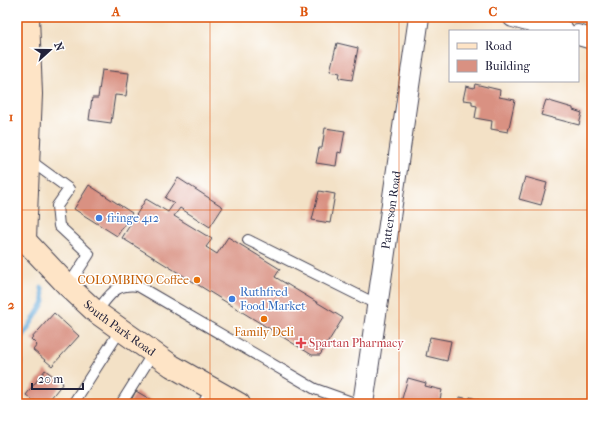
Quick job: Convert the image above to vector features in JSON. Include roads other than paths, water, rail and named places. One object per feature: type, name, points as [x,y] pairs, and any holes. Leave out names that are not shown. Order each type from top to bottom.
[{"type":"main road","points":[[21,235],[25,156],[31,94],[28,17]]},
{"type":"main road","name":"South Park Road","points":[[21,235],[68,286],[96,312],[172,366],[207,396],[237,403]]},
{"type":"street","name":"Patterson Road","points":[[363,404],[419,17]]},
{"type":"street","points":[[513,17],[560,30]]},
{"type":"street","points":[[579,35],[592,38]]},
{"type":"lane","points":[[25,156],[69,189],[57,206],[59,226],[89,254],[68,286]]},
{"type":"lane","points":[[248,240],[378,304]]},
{"type":"lane","points":[[96,312],[118,288],[126,285],[138,286],[315,389],[357,404]]},
{"type":"lane","points":[[74,404],[120,329]]},
{"type":"lane","points":[[121,404],[153,353]]},
{"type":"waterway","points":[[17,399],[22,338],[44,302],[42,288]]},
{"type":"place","name":"fringe 412","points":[[99,218]]},
{"type":"place","name":"COLOMBINO Coffee","points":[[197,280]]},
{"type":"place","name":"Ruthfred Food Market","points":[[232,299]]},
{"type":"place","name":"Family Deli","points":[[264,319]]},
{"type":"place","name":"Spartan Pharmacy","points":[[301,343]]}]
